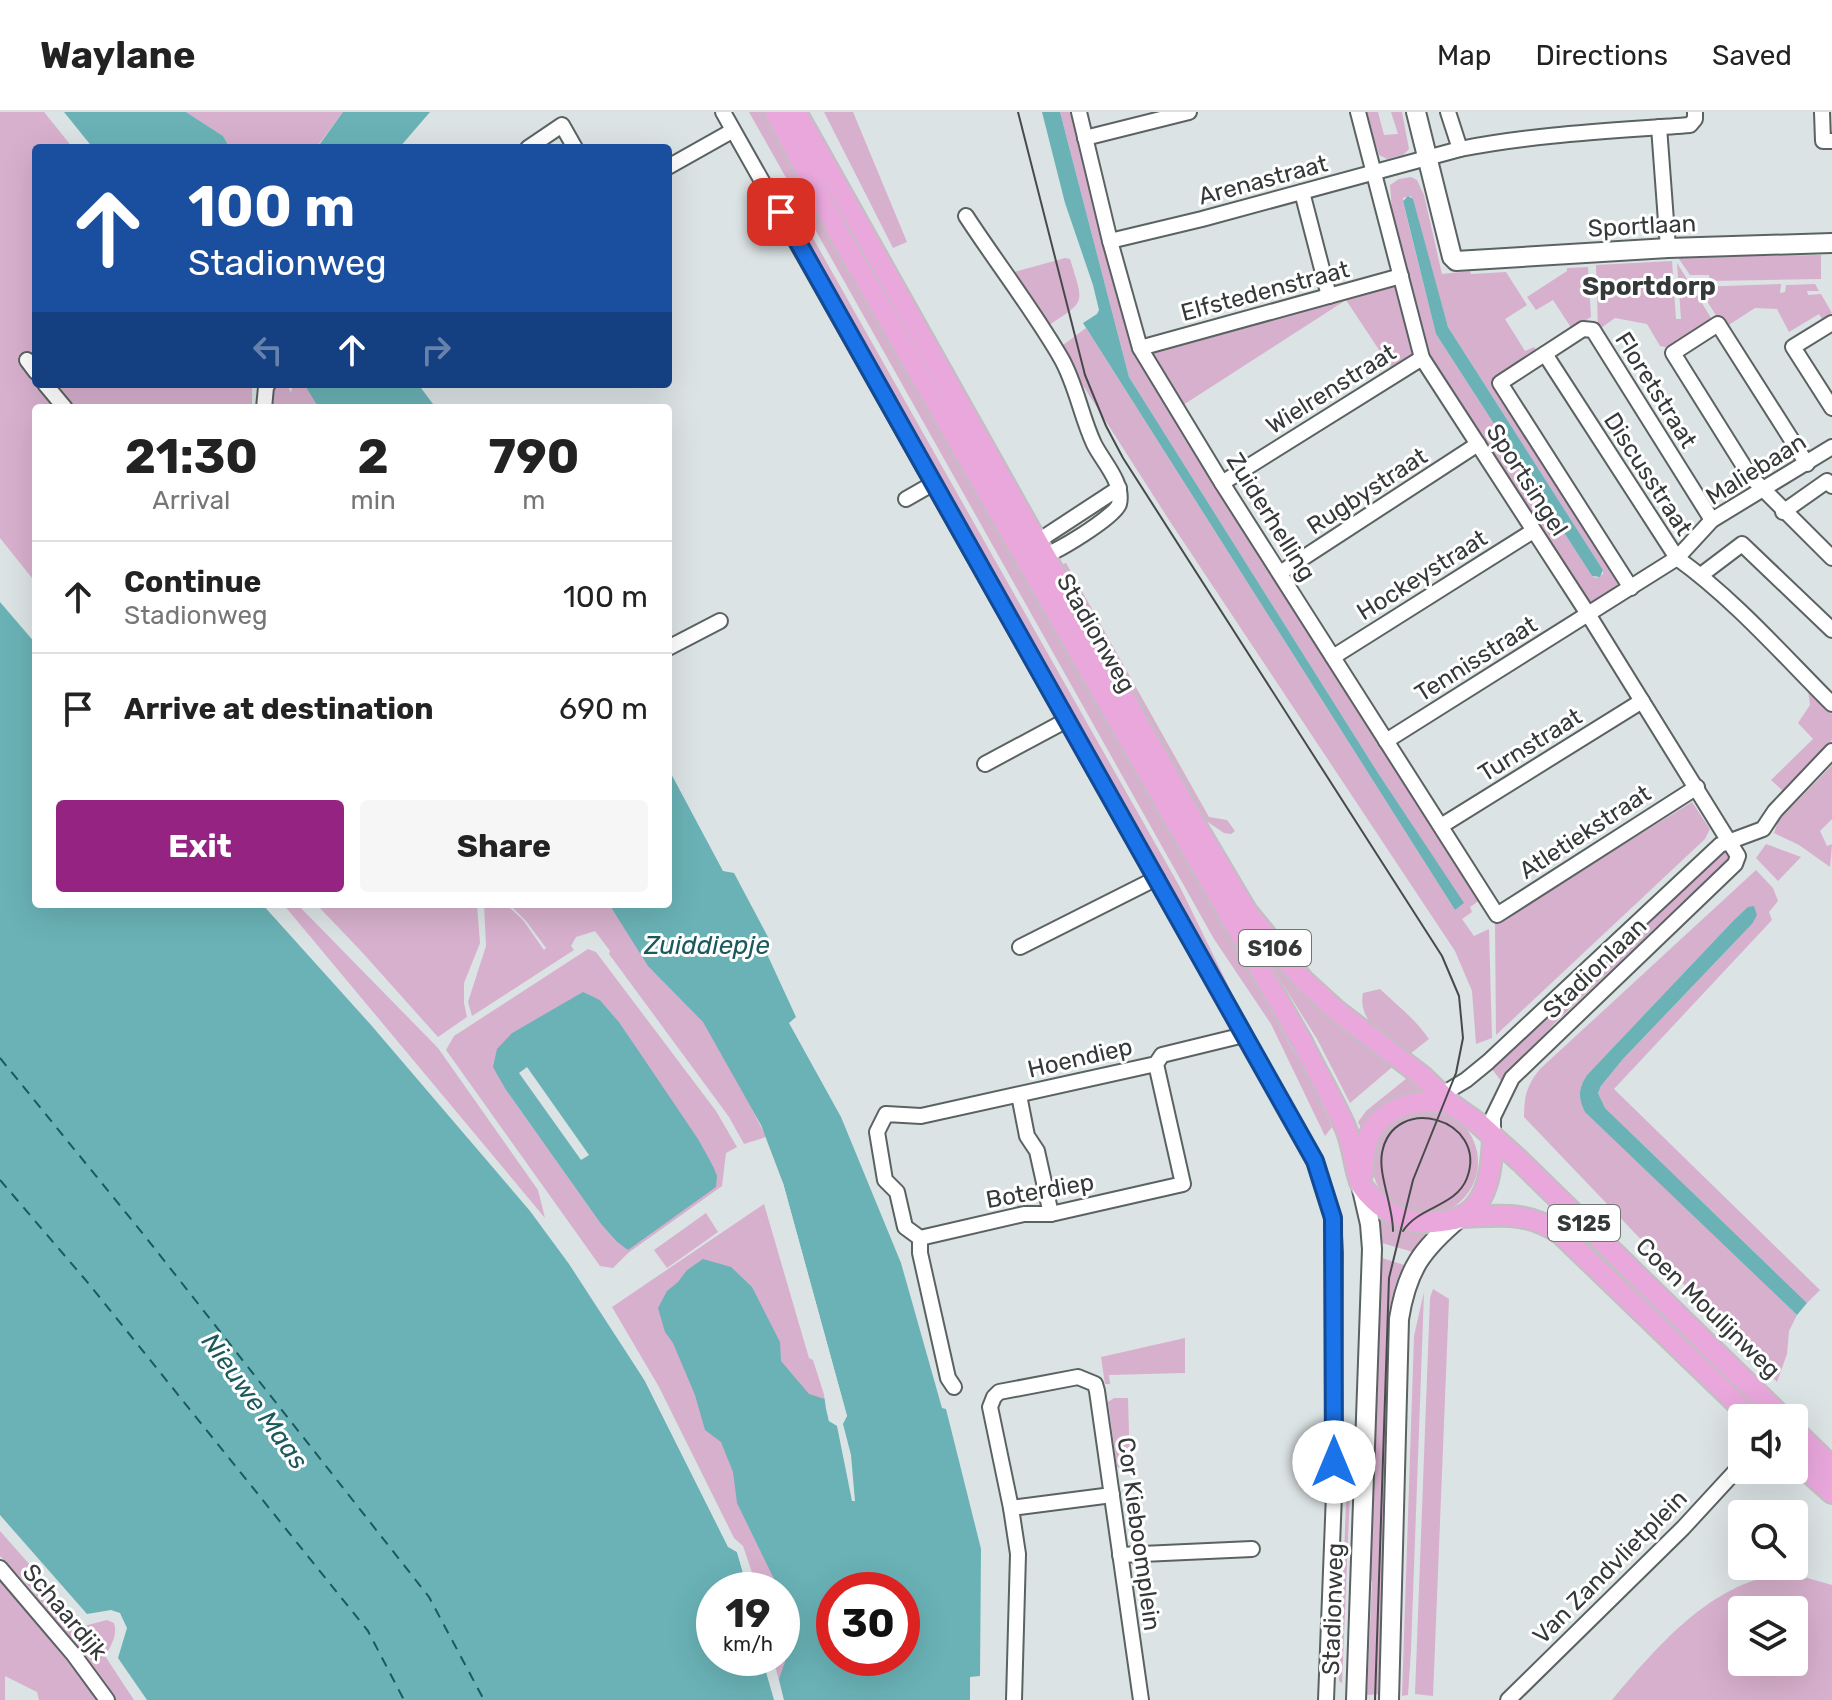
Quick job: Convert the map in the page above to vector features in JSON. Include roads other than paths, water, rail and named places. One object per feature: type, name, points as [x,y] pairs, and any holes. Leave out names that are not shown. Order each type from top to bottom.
[{"type":"main road","name":"Stadionweg","points":[[775,112],[842,239],[1302,1042],[1347,1131],[1370,1224],[1372,1249],[1356,1700]]},
{"type":"main road","name":"Stadionweg","points":[[796,112],[1195,824],[1261,932],[1303,980],[1337,1011],[1493,1137]]},
{"type":"main road","points":[[1416,112],[1427,158]]},
{"type":"main road","name":"Sportlaan","points":[[1427,158],[1454,260],[1832,243]]},
{"type":"main road","name":"Stadionweg","points":[[1361,1185],[1366,1142],[1377,1124],[1399,1108],[1443,1094]]},
{"type":"main road","points":[[1389,1700],[1399,1319],[1406,1285],[1417,1261],[1434,1239],[1475,1205],[1487,1185],[1492,1166],[1493,1137]]},
{"type":"main road","name":"Coen Moulijnweg","points":[[1493,1137],[1769,1404]]},
{"type":"main road","points":[[1361,1185],[1393,1215],[1409,1222],[1427,1224],[1460,1217]]},
{"type":"main road","name":"Coen Moulijnweg","points":[[1460,1217],[1520,1216],[1536,1219],[1561,1234],[1737,1404]]},
{"type":"main road","points":[[1808,1444],[1832,1467]]},
{"type":"main road","points":[[1808,1472],[1832,1493]]},
{"type":"street","points":[[711,112],[732,131]]},
{"type":"street","points":[[723,112],[1157,878],[1315,1161],[1326,1189],[1333,1218],[1335,1286],[1334,1462],[1326,1700]]},
{"type":"street","name":"Zuiderhelling","points":[[1079,112],[1140,348],[1222,483],[1497,915]]},
{"type":"street","points":[[1085,138],[1189,112]]},
{"type":"street","name":"Sportsingel","points":[[1358,112],[1422,358],[1733,845]]},
{"type":"street","points":[[1448,112],[1460,149]]},
{"type":"street","name":"Arenastraat","points":[[1110,241],[1460,149],[1561,134],[1690,125],[1695,119],[1695,112]]},
{"type":"street","points":[[1822,112],[1827,141]]},
{"type":"street","points":[[534,144],[562,125],[573,144]]},
{"type":"street","points":[[1659,127],[1668,248]]},
{"type":"street","points":[[672,165],[732,131]]},
{"type":"street","points":[[1302,192],[1329,296]]},
{"type":"street","points":[[966,216],[1062,359],[1094,443],[1119,488],[1119,503],[1113,513],[1023,558]]},
{"type":"street","name":"Elfstedenstraat","points":[[1140,348],[1401,276]]},
{"type":"street","points":[[1832,323],[1793,347],[1832,408]]},
{"type":"street","points":[[1807,464],[1718,324],[1673,353],[1761,490],[1832,558]]},
{"type":"street","name":"Floretstraat","points":[[1545,354],[1583,329],[1593,330],[1712,520]]},
{"type":"street","name":"Sportsingel","points":[[1545,354],[1500,383],[1631,588]]},
{"type":"street","name":"Discusstraat","points":[[1545,354],[1677,558],[1701,575],[1832,704]]},
{"type":"street","name":"Wielrenstraat","points":[[1222,483],[1422,358]]},
{"type":"street","points":[[48,388],[62,404]]},
{"type":"street","name":"Rugbystraat","points":[[1280,573],[1478,444]]},
{"type":"street","name":"Maliebaan","points":[[1588,614],[1677,558],[1712,520],[1832,447]]},
{"type":"street","points":[[1783,512],[1827,481],[1832,486]]},
{"type":"street","points":[[906,499],[934,483]]},
{"type":"street","name":"Hockeystraat","points":[[1333,657],[1533,531]]},
{"type":"street","points":[[1701,575],[1742,544],[1832,630]]},
{"type":"street","name":"Tennisstraat","points":[[1386,741],[1588,614]]},
{"type":"street","points":[[672,646],[720,621]]},
{"type":"street","name":"Turnstraat","points":[[1441,826],[1642,701]]},
{"type":"street","points":[[985,764],[1067,720]]},
{"type":"street","name":"Stadionlaan","points":[[1443,1094],[1488,1062],[1720,845],[1733,845],[1763,829],[1775,811],[1832,751]]},
{"type":"street","name":"Atletiekstraat","points":[[1497,915],[1697,787]]},
{"type":"street","name":"Stadionlaan","points":[[1493,1137],[1493,1117],[1512,1078],[1735,864],[1738,856],[1733,845]]},
{"type":"street","points":[[1020,947],[1157,878]]},
{"type":"street","name":"Hoendiep","points":[[920,1238],[905,1227],[897,1192],[885,1180],[877,1132],[886,1114],[921,1116],[1019,1095],[1156,1064],[1162,1055],[1244,1035]]},
{"type":"street","name":"Boterdiep","points":[[920,1238],[1024,1214],[1051,1214],[1183,1184],[1156,1064]]},
{"type":"street","points":[[1019,1095],[1027,1136],[1037,1151],[1051,1214]]},
{"type":"street","points":[[920,1238],[920,1253],[945,1364],[954,1387]]},
{"type":"street","name":"Cor Kieboomplein","points":[[1011,1508],[990,1407],[999,1392],[1072,1377],[1086,1378],[1095,1384],[1097,1391],[1141,1700]]},
{"type":"street","points":[[1334,1445],[1365,1454]]},
{"type":"street","points":[[1334,1462],[1365,1454]]},
{"type":"street","name":"Van Zandvlietplein","points":[[1508,1700],[1683,1528],[1728,1479]]},
{"type":"street","points":[[1014,1700],[1018,1554],[1011,1508],[1112,1495]]},
{"type":"street","points":[[1120,1555],[1252,1549]]},
{"type":"street","name":"Schaardijk","points":[[0,1568],[107,1700]]},
{"type":"water","points":[[64,112],[186,112],[223,136],[228,144],[90,144]]},
{"type":"water","points":[[343,112],[430,112],[402,144],[320,144]]},
{"type":"water","points":[[1042,112],[1060,112],[1129,377],[1378,773],[1464,903],[1455,910],[1083,323],[1099,310],[1065,203]]},
{"type":"water","points":[[1408,196],[1413,199],[1448,327],[1603,570],[1600,577],[1592,576],[1436,334],[1403,201]]},
{"type":"water","points":[[306,388],[421,388],[433,404],[316,404]]},
{"type":"water","name":"Nieuwe Maas","points":[[0,602],[32,639],[32,908],[266,908],[371,1025],[530,1211],[569,1264],[645,1381],[728,1546],[737,1552],[743,1572],[696,1572],[696,1676],[767,1676],[774,1700],[147,1700],[118,1658],[127,1628],[120,1613],[111,1610],[87,1614],[0,1515]]},
{"type":"water","name":"Zuiddiepje","points":[[672,775],[723,871],[734,873],[769,939],[765,946],[767,954],[796,1017],[789,1023],[841,1117],[901,1263],[942,1408],[946,1409],[981,1549],[980,1676],[970,1677],[970,1700],[784,1700],[780,1676],[800,1676],[800,1572],[771,1572],[737,1503],[733,1472],[721,1442],[705,1430],[695,1395],[673,1343],[665,1332],[658,1308],[667,1291],[687,1270],[703,1259],[731,1267],[752,1287],[780,1342],[781,1361],[809,1394],[825,1399],[829,1421],[840,1426],[847,1416],[783,1183],[761,1125],[703,1022],[648,966],[612,908],[672,908]]},
{"type":"water","points":[[1754,906],[1757,915],[1752,924],[1623,1059],[1598,1093],[1605,1108],[1807,1303],[1797,1315],[1585,1112],[1580,1097],[1587,1075],[1733,921],[1748,907]]},
{"type":"water","points":[[583,992],[600,1000],[619,1022],[698,1139],[717,1176],[716,1187],[628,1250],[601,1224],[493,1067],[497,1049],[512,1033]]},
{"type":"tram line","points":[[1018,112],[1085,375],[1106,426],[1123,458],[1442,956],[1459,996],[1463,1038],[1456,1073],[1413,1180],[1389,1278],[1375,1700]]},
{"type":"tram line","points":[[1393,1231],[1382,1171],[1382,1153],[1390,1134],[1403,1123],[1420,1118],[1437,1120],[1453,1128],[1465,1140],[1470,1157],[1467,1178],[1455,1195],[1418,1216],[1403,1231]]},
{"type":"district","name":"Sportdorp","points":[[1649,286]]}]
